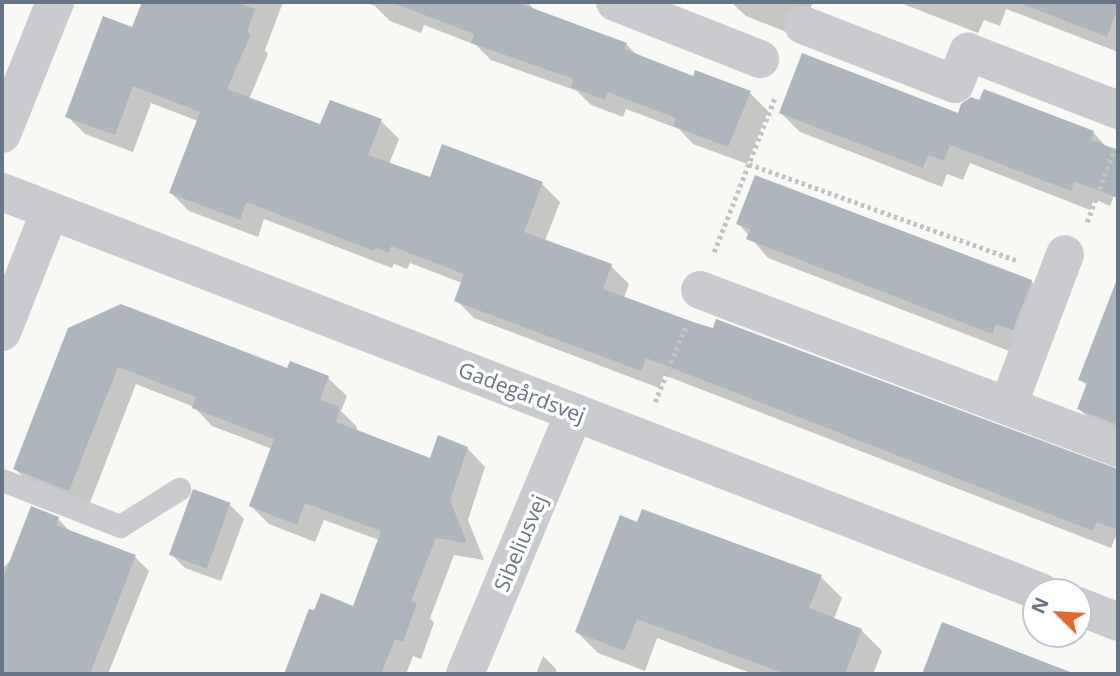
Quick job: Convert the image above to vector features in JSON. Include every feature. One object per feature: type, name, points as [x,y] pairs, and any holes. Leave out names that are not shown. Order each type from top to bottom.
[{"type":"street","points":[[2,134],[55,2]]},
{"type":"street","points":[[615,2],[770,73]]},
{"type":"street","points":[[803,25],[955,84],[968,52],[1118,110]]},
{"type":"street","name":"Gadegårdsvej","points":[[2,192],[1022,585]]},
{"type":"street","points":[[2,332],[50,211]]},
{"type":"street","points":[[1007,406],[1060,264]]},
{"type":"street","points":[[700,290],[1118,448]]},
{"type":"street","name":"Sibeliusvej","points":[[465,674],[574,412]]},
{"type":"lane","points":[[2,480],[120,526],[179,489]]},
{"type":"path","points":[[641,438],[749,164],[770,73]]},
{"type":"path","points":[[749,164],[1060,264],[1086,226],[1118,141]]},
{"type":"building","points":[[142,2],[235,2],[255,9],[247,32],[251,34],[227,89],[320,124],[330,100],[382,119],[368,155],[430,177],[442,144],[543,182],[524,232],[612,264],[603,289],[713,328],[716,319],[1118,469],[1118,530],[1097,522],[1093,531],[646,358],[641,371],[454,301],[464,274],[391,246],[389,253],[376,247],[374,251],[246,202],[240,220],[169,193],[200,112],[133,86],[115,135],[65,117],[103,16],[132,27]]},
{"type":"building","points":[[516,2],[627,43],[624,49],[693,76],[695,70],[751,91],[728,147],[673,126],[676,118],[608,92],[605,100],[571,87],[574,79],[471,43],[474,34],[396,4]]},
{"type":"building","points":[[1118,2],[1118,7],[1107,37],[1022,4]]},
{"type":"building","points":[[802,53],[958,113],[961,104],[971,97],[979,100],[984,89],[1094,131],[1091,140],[1118,150],[1118,198],[1074,181],[1071,191],[950,145],[944,161],[928,155],[923,168],[779,113]]},
{"type":"building","points":[[755,175],[1032,280],[1013,330],[996,324],[992,334],[746,239],[750,229],[736,224]]},
{"type":"building","points":[[1116,282],[1118,425],[1077,409],[1087,383],[1078,380]]},
{"type":"building","points":[[121,304],[287,368],[290,361],[329,376],[320,400],[340,407],[336,422],[430,458],[438,435],[468,447],[450,500],[467,543],[436,538],[411,601],[417,603],[403,642],[395,639],[381,674],[284,674],[309,609],[314,610],[321,593],[353,606],[381,531],[305,503],[297,525],[249,506],[274,439],[192,408],[196,397],[118,367],[69,491],[13,469],[68,328]]},
{"type":"building","points":[[193,489],[231,503],[207,568],[169,555]]},
{"type":"building","points":[[31,506],[59,517],[56,525],[136,555],[90,674],[2,674],[2,581]]},
{"type":"building","points":[[642,509],[822,575],[809,608],[862,629],[845,674],[786,674],[637,619],[624,651],[575,632],[620,515],[637,522]]},
{"type":"building","points":[[942,622],[1070,672],[1070,674],[922,674]]}]
